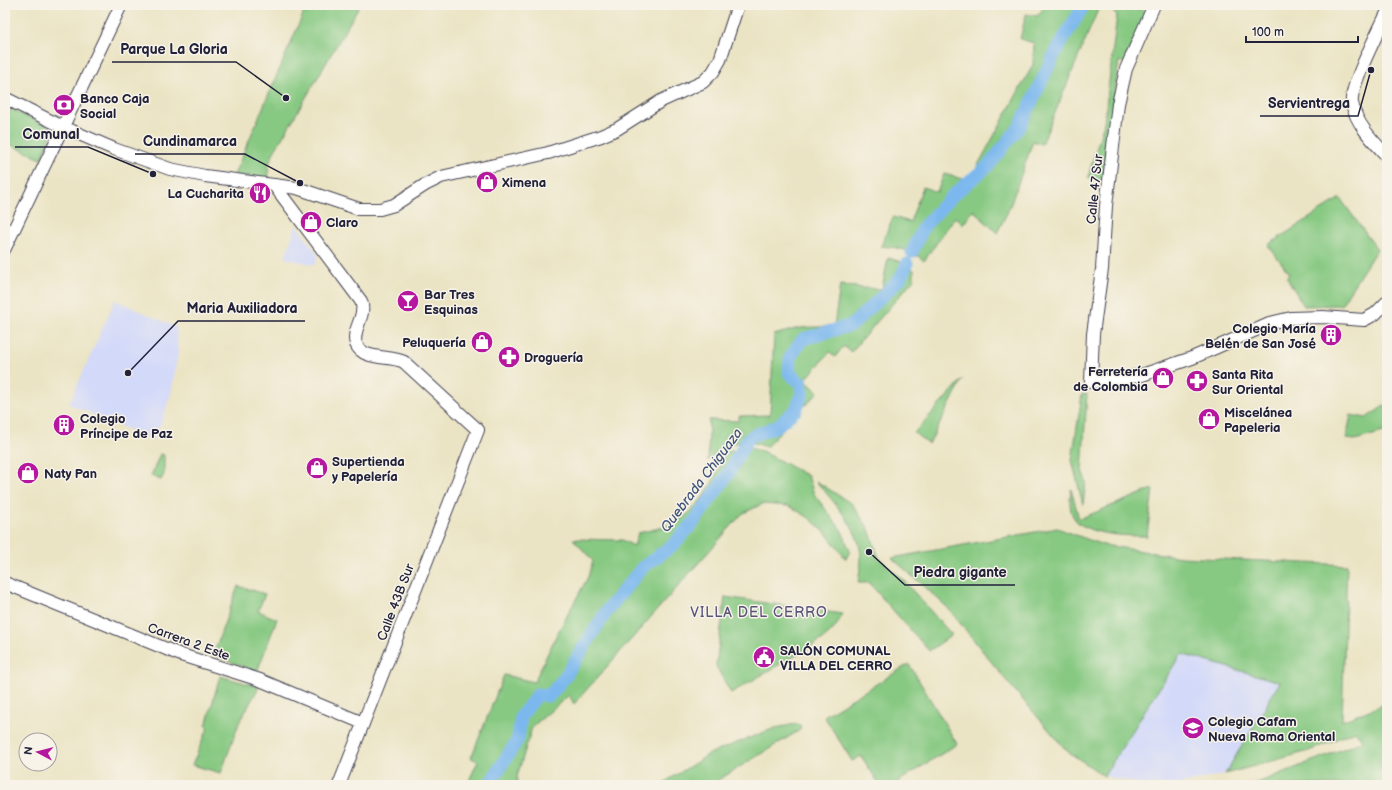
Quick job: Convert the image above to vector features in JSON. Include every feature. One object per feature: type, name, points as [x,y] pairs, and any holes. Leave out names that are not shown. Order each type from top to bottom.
[{"type":"street","points":[[5,248],[121,5]]},
{"type":"street","points":[[5,98],[63,127],[114,149],[170,169],[204,176],[274,185],[313,193],[360,209],[380,209],[394,205],[424,185],[452,174],[527,158],[575,145],[617,129],[655,104],[706,80],[720,60],[738,5]]},
{"type":"street","name":"Calle 47 Sur","points":[[1154,5],[1126,69],[1118,104],[1106,206],[1102,269],[1093,326],[1091,382],[1142,375],[1192,358],[1274,322],[1292,318],[1323,317],[1364,320],[1375,314],[1387,302]]},
{"type":"street","points":[[1387,12],[1355,85],[1351,101],[1358,119],[1369,136],[1387,156]]},
{"type":"street","name":"Calle 43B Sur","points":[[274,185],[361,301],[362,312],[355,336],[360,349],[366,354],[396,359],[404,362],[478,430],[339,785]]},
{"type":"street","name":"Carrera 2 Este","points":[[5,583],[181,655],[260,680],[363,724]]},
{"type":"shaded area","points":[[296,225],[318,255],[315,265],[285,258]]},
{"type":"shaded area","points":[[115,300],[176,327],[178,353],[171,393],[161,424],[153,440],[69,404]]},
{"type":"shaded area","name":"Colegio Cafam Nueva Roma Oriental","points":[[1181,654],[1281,680],[1225,774],[1181,784],[1144,785],[1104,776]]},
{"type":"green space","points":[[307,5],[360,5],[274,152],[268,166],[269,179],[234,175]]},
{"type":"green space","points":[[1046,5],[1100,5],[1042,144],[1033,141],[1009,209],[997,233],[973,210],[963,225],[955,217],[924,261],[915,254],[899,248],[881,246],[893,217],[910,222],[923,187],[937,192],[944,174],[967,180],[973,174],[1033,65],[1034,43],[1020,39],[1026,14],[1037,16]]},
{"type":"green space","points":[[1105,5],[1136,5],[1135,7],[1147,12],[1125,63],[1119,61],[1103,181],[1088,177],[1104,123],[1117,15]]},
{"type":"green space","points":[[11,109],[54,129],[41,159],[5,142],[5,123]]},
{"type":"green space","points":[[1340,198],[1377,249],[1341,305],[1304,306],[1287,278],[1289,273],[1268,245]]},
{"type":"green space","points":[[888,258],[909,264],[914,271],[914,279],[851,352],[844,346],[835,357],[830,352],[805,380],[818,392],[766,447],[749,442],[735,443],[721,449],[708,461],[709,420],[738,421],[739,416],[770,415],[774,335],[799,328],[834,326],[840,285],[882,289]]},
{"type":"green space","points":[[963,379],[929,444],[914,433]]},
{"type":"green space","points":[[1082,394],[1087,394],[1082,471],[1086,481],[1083,505],[1072,460]]},
{"type":"green space","points":[[1384,406],[1387,406],[1387,431],[1355,440],[1346,439],[1351,415],[1366,418]]},
{"type":"green space","points":[[749,448],[762,451],[808,476],[814,494],[842,531],[850,551],[846,559],[825,532],[808,517],[789,506],[762,504],[742,514],[574,704],[569,695],[532,727],[517,777],[517,785],[467,785],[478,761],[471,758],[504,675],[534,682],[557,634],[588,577],[593,561],[573,539],[622,540],[634,546],[638,533],[661,528],[674,523],[692,510],[700,501],[712,482],[726,452]]},
{"type":"green space","points":[[160,454],[164,455],[164,474],[161,480],[151,476]]},
{"type":"green space","points":[[816,481],[852,504],[868,527],[879,558],[904,581],[952,635],[929,651],[869,583],[858,583],[861,558],[860,547],[856,537],[845,516]]},
{"type":"green space","points":[[1071,489],[1079,519],[1153,489],[1147,536],[1117,535],[1094,531],[1084,527],[1072,514],[1070,505]]},
{"type":"green space","points":[[1057,528],[1103,545],[1181,557],[1347,565],[1342,721],[1387,703],[1387,785],[1252,785],[1363,741],[1355,731],[1309,751],[1225,774],[1280,682],[1181,654],[1104,776],[1067,751],[1010,685],[947,607],[892,558]]},
{"type":"green space","points":[[238,586],[265,594],[258,611],[277,619],[257,672],[213,655]]},
{"type":"green space","points":[[725,597],[842,614],[835,628],[823,639],[731,693],[716,666]]},
{"type":"green space","points":[[909,664],[957,744],[893,785],[880,785],[861,756],[852,761],[824,716]]},
{"type":"green space","points":[[220,676],[259,687],[239,723],[221,773],[192,765],[208,728],[206,726]]},
{"type":"green space","points":[[796,724],[801,726],[800,730],[710,785],[660,785],[711,753],[775,728]]},
{"type":"waterway","points":[[912,252],[924,226],[953,195],[989,165],[1020,126],[1056,51],[1084,5]]},
{"type":"waterway","name":"Quebrada Chiguaza","points":[[489,785],[518,739],[521,716],[538,694],[549,696],[564,678],[608,609],[642,568],[673,545],[694,522],[727,476],[747,440],[754,435],[777,426],[796,410],[802,395],[801,383],[789,373],[790,357],[803,339],[852,325],[900,279],[907,264]]},
{"type":"place","name":"Servientrega","points":[[1371,70]]},
{"type":"place","name":"Parque La Gloria","points":[[286,98]]},
{"type":"place","name":"Banco Caja Social","points":[[64,105]]},
{"type":"place","name":"Comunal","points":[[153,174]]},
{"type":"place","name":"Ximena","points":[[487,182]]},
{"type":"place","name":"Cundinamarca","points":[[300,183]]},
{"type":"place","name":"La Cucharita","points":[[260,193]]},
{"type":"place","name":"Claro","points":[[311,222]]},
{"type":"place","name":"Bar Tres Esquinas","points":[[408,301]]},
{"type":"place","name":"Colegio María Belén de San José","points":[[1331,335]]},
{"type":"place","name":"Peluquería","points":[[482,342]]},
{"type":"place","name":"Droguería","points":[[509,357]]},
{"type":"place","name":"Maria Auxiliadora","points":[[128,373]]},
{"type":"place","name":"Ferretería de Colombia","points":[[1163,378]]},
{"type":"place","name":"Santa Rita Sur Oriental","points":[[1197,381]]},
{"type":"place","name":"Miscelánea Papeleria","points":[[1209,419]]},
{"type":"place","name":"Colegio Príncipe de Paz","points":[[64,425]]},
{"type":"place","name":"Supertienda y Papelería","points":[[317,468]]},
{"type":"place","name":"Naty Pan","points":[[28,473]]},
{"type":"place","name":"Piedra gigante","points":[[869,552]]},
{"type":"place","name":"SALÓN COMUNAL VILLA DEL CERRO","points":[[764,657]]},
{"type":"place","name":"Colegio Cafam Nueva Roma Oriental","points":[[1193,728]]},
{"type":"district","name":"VILLA DEL CERRO","points":[[759,612]]}]
